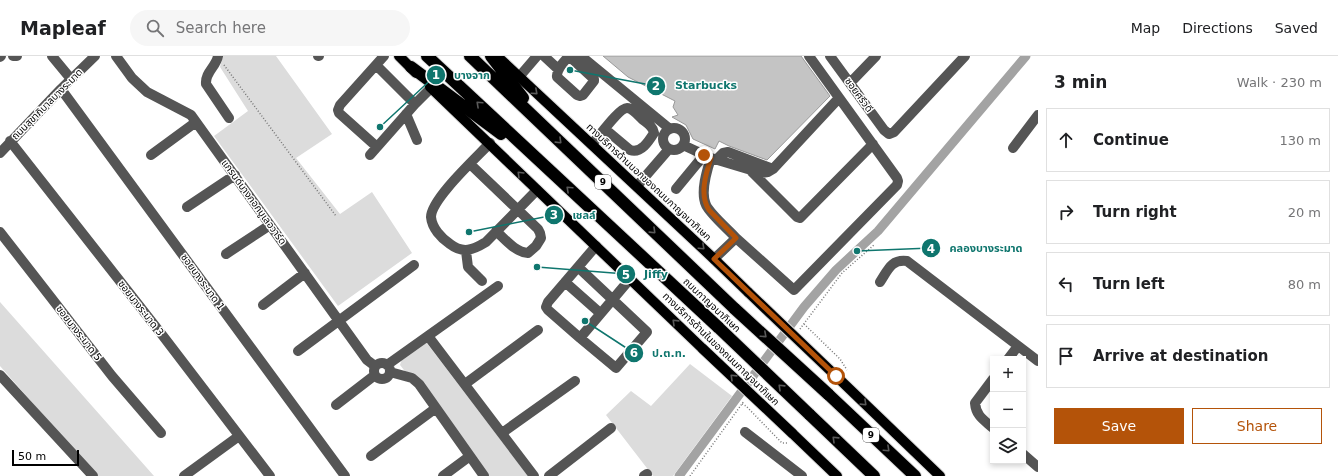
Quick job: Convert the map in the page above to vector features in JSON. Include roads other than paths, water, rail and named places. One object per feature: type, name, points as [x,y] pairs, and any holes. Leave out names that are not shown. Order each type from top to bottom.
[{"type":"highway","name":"ถนนกาญจนาภิเษก","points":[[427,56],[719,328],[874,476]]},
{"type":"highway","name":"ถนนกาญจนาภิเษก","points":[[470,56],[735,309],[915,476]]},
{"type":"highway","points":[[491,56],[546,128]]},
{"type":"highway","points":[[411,67],[548,169]]},
{"type":"main road","name":"ทางบริการด้านในของถนนกาญจนาภิเษก","points":[[399,56],[792,433],[831,474]]},
{"type":"main road","name":"ทางบริการด้านนอกของถนนกาญจนาภิเษก","points":[[497,56],[714,259],[940,476]]},
{"type":"street","points":[[52,56],[71,79]]},
{"type":"street","name":"ถนนสุขาภิบาลบางระมาด","points":[[0,153],[60,89],[95,56]]},
{"type":"street","name":"แกรนด์บางกอกบูเลอวาร์ด","points":[[116,56],[132,78],[148,92],[191,115],[375,370]]},
{"type":"street","points":[[377,147],[339,113],[338,110],[340,105],[384,56]]},
{"type":"street","points":[[518,77],[537,56]]},
{"type":"street","points":[[544,56],[558,69]]},
{"type":"street","points":[[569,56],[594,79],[594,81],[583,95],[580,96],[557,77],[558,69],[569,56]]},
{"type":"street","points":[[581,56],[670,129],[677,129],[683,132],[685,139],[683,146],[677,150],[668,148],[664,145],[665,134],[670,129]]},
{"type":"street","points":[[710,158],[705,177],[704,190],[706,204],[709,210],[736,238],[794,290],[897,185],[898,181],[809,56]]},
{"type":"street","name":"ซอยศรีวดี","points":[[830,56],[884,130],[889,134],[894,132],[965,56]]},
{"type":"street","points":[[850,83],[876,56]]},
{"type":"street","points":[[218,57],[215,65],[208,72],[206,84],[229,118]]},
{"type":"street","points":[[376,65],[415,104]]},
{"type":"street","points":[[370,155],[431,88]]},
{"type":"street","name":"ซอยบางระมาด 1","points":[[60,89],[344,476]]},
{"type":"street","points":[[683,146],[710,158],[749,170],[763,173],[768,172],[773,169],[839,98]]},
{"type":"street","points":[[592,144],[605,129],[622,110],[628,108],[651,126],[654,133],[640,150],[634,151],[630,150],[605,129]]},
{"type":"street","points":[[406,114],[417,140]]},
{"type":"street","points":[[1013,148],[1038,115]]},
{"type":"street","points":[[151,155],[196,122]]},
{"type":"street","name":"ซอยบางระมาด 3","points":[[10,141],[163,336],[239,436],[264,474]]},
{"type":"street","points":[[490,143],[441,194],[434,207],[431,216],[435,228],[441,238],[453,246],[466,251],[476,248],[486,242],[537,190]]},
{"type":"street","points":[[749,170],[797,217],[800,218],[873,144]]},
{"type":"street","points":[[637,186],[668,148]]},
{"type":"street","points":[[676,189],[710,158],[723,153],[728,152],[773,169]]},
{"type":"street","points":[[470,164],[538,229],[541,238],[539,243],[532,251],[528,253],[518,251],[496,231]]},
{"type":"street","points":[[187,207],[235,175]]},
{"type":"street","points":[[226,254],[270,225]]},
{"type":"street","name":"ซอยบางระมาด 5","points":[[0,232],[112,376],[161,433]]},
{"type":"street","points":[[714,259],[736,238]]},
{"type":"street","points":[[578,267],[647,332],[616,368],[546,307],[548,302],[565,282],[596,246]]},
{"type":"street","points":[[466,251],[466,262],[468,267],[482,282]]},
{"type":"street","points":[[880,282],[892,264],[899,260],[907,261],[1038,361]]},
{"type":"street","points":[[298,351],[414,265]]},
{"type":"street","points":[[263,305],[305,273]]},
{"type":"street","points":[[580,338],[630,279]]},
{"type":"street","points":[[565,282],[600,313]]},
{"type":"street","points":[[388,368],[428,336],[498,286]]},
{"type":"street","points":[[465,384],[538,330]]},
{"type":"street","points":[[428,336],[534,476]]},
{"type":"street","points":[[1010,356],[1018,346]]},
{"type":"street","points":[[336,405],[375,370],[380,363],[412,378],[419,384],[484,476]]},
{"type":"street","points":[[375,370],[377,378],[383,379],[388,376],[388,368]]},
{"type":"street","points":[[0,376],[93,476]]},
{"type":"street","points":[[502,433],[575,380]]},
{"type":"street","points":[[990,383],[974,403],[975,410],[978,415],[990,425]]},
{"type":"street","points":[[371,456],[436,408]]},
{"type":"street","points":[[549,476],[611,428]]},
{"type":"street","points":[[744,432],[802,476]]},
{"type":"street","points":[[184,476],[239,436]]},
{"type":"street","points":[[443,476],[470,456]]},
{"type":"street","points":[[1026,457],[1038,467]]},
{"type":"waterway","points":[[679,476],[804,307],[836,270],[878,231],[1026,56]]},
{"type":"place","name":"Starbucks","points":[[570,70]]},
{"type":"place","name":"บางจาก","points":[[380,127]]},
{"type":"place","name":"เชลล์","points":[[469,232]]},
{"type":"place","name":"คลองบางระมาด","points":[[857,251]]},
{"type":"place","name":"Jiffy","points":[[537,267]]},
{"type":"place","name":"ป.ต.ท.","points":[[585,321]]}]
